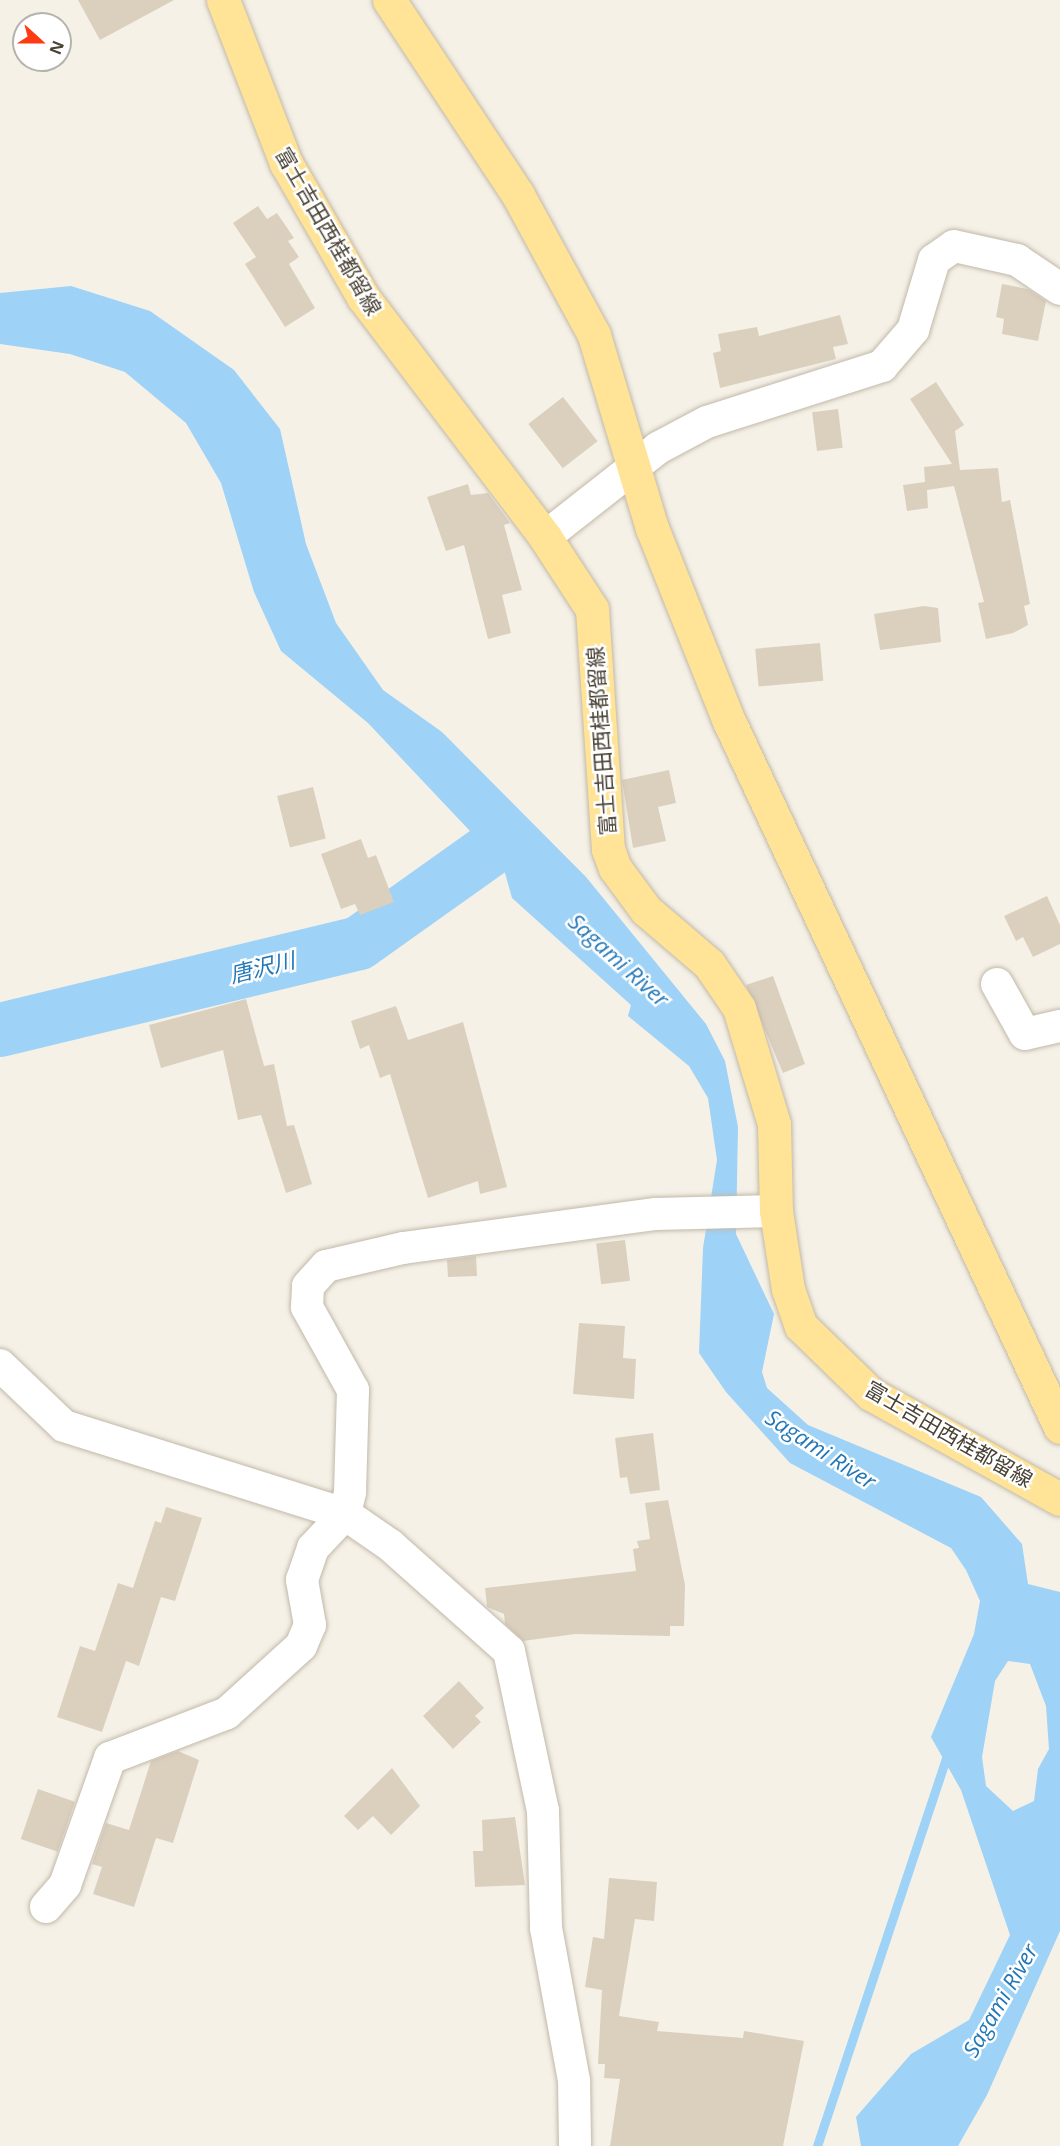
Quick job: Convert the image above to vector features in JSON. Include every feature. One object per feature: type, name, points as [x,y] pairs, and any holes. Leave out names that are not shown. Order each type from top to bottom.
[{"type":"main road","name":"富士吉田西桂都留線","points":[[223,0],[286,163],[363,297],[545,537],[592,609],[603,813],[615,868],[646,910],[709,964],[739,1008],[774,1124],[764,1213],[801,1326],[832,1360],[871,1394],[1060,1499]]},
{"type":"main road","points":[[390,0],[518,195],[594,334],[652,528],[728,719],[1060,1427]]},
{"type":"street","points":[[545,537],[658,448],[707,422],[882,366],[913,330],[934,260],[954,246],[1017,260],[1060,289]]},
{"type":"street","points":[[997,984],[1025,1034],[1060,1026]]},
{"type":"street","points":[[46,1907],[66,1885],[110,1758],[227,1713],[302,1646],[310,1625],[302,1580],[314,1548],[345,1514],[353,1390],[307,1307],[309,1286],[326,1266],[403,1248],[656,1214],[764,1213]]},
{"type":"street","points":[[0,1365],[64,1426],[345,1514],[390,1545],[509,1651],[543,1811],[546,1928],[574,2081],[576,2146]]},
{"type":"water","name":"Sagami River","points":[[71,286],[150,311],[234,370],[280,429],[306,544],[336,623],[383,690],[442,732],[586,877],[706,1024],[725,1061],[738,1127],[736,1234],[774,1314],[762,1372],[767,1388],[808,1425],[981,1497],[1022,1544],[1028,1584],[1060,1592],[1060,1931],[987,2095],[958,2146],[861,2146],[856,2117],[911,2054],[969,2020],[1010,1935],[961,1790],[931,1737],[974,1634],[980,1601],[966,1570],[951,1548],[790,1463],[726,1392],[699,1353],[703,1248],[717,1160],[708,1098],[689,1066],[628,1016],[631,1005],[512,898],[503,866],[368,723],[281,651],[254,592],[221,483],[186,423],[125,372],[70,354],[0,344],[0,293]],"holes":[[[1008,1661],[1030,1664],[1046,1706],[1049,1749],[1038,1769],[1034,1801],[1013,1811],[986,1786],[982,1757],[995,1681]]]},
{"type":"building","points":[[78,0],[174,0],[100,40]]},
{"type":"building","points":[[258,206],[267,219],[277,213],[294,238],[288,241],[299,257],[289,264],[315,308],[285,327],[245,264],[256,257],[233,223]]},
{"type":"building","points":[[1002,284],[1028,289],[1046,301],[1038,341],[1002,334],[1004,319],[996,317]]},
{"type":"building","points":[[840,315],[848,344],[833,347],[836,359],[720,388],[713,353],[721,351],[718,334],[757,327],[759,336]]},
{"type":"building","points":[[936,382],[964,425],[955,431],[960,470],[998,468],[1002,502],[1010,500],[1030,604],[1024,606],[1028,625],[1013,633],[986,639],[978,603],[984,602],[954,486],[927,490],[928,508],[907,511],[903,485],[925,482],[924,467],[952,464],[910,399]]},
{"type":"building","points":[[563,397],[597,441],[563,468],[528,424]]},
{"type":"building","points":[[838,409],[843,448],[817,451],[812,412]]},
{"type":"building","points":[[468,484],[471,495],[488,493],[510,523],[504,525],[522,590],[502,595],[511,633],[488,639],[464,545],[446,551],[427,497]]},
{"type":"building","points":[[924,606],[938,608],[941,642],[880,650],[874,614]]},
{"type":"building","points":[[820,643],[823,681],[759,687],[755,649]]},
{"type":"building","points":[[669,770],[676,803],[658,807],[666,841],[633,848],[622,780]]},
{"type":"building","points":[[313,787],[326,838],[290,847],[277,796]]},
{"type":"building","points":[[361,839],[368,858],[376,855],[394,902],[360,915],[355,904],[341,909],[321,854]]},
{"type":"building","points":[[1047,896],[1060,925],[1060,944],[1033,957],[1023,937],[1016,941],[1004,916]]},
{"type":"building","points":[[773,976],[805,1064],[783,1073],[746,985]]},
{"type":"building","points":[[246,999],[264,1066],[274,1064],[287,1126],[294,1125],[312,1184],[286,1193],[261,1115],[238,1120],[223,1050],[161,1068],[149,1025]]},
{"type":"building","points":[[396,1006],[408,1040],[463,1022],[507,1187],[480,1194],[478,1181],[428,1198],[390,1074],[380,1078],[369,1045],[360,1049],[351,1021]]},
{"type":"building","points":[[625,1240],[630,1281],[601,1284],[596,1244]]},
{"type":"building","points":[[476,1256],[477,1276],[448,1277],[447,1260]]},
{"type":"building","points":[[579,1323],[625,1326],[623,1358],[636,1359],[634,1399],[573,1394]]},
{"type":"building","points":[[653,1433],[660,1490],[630,1494],[627,1477],[620,1478],[615,1438]]},
{"type":"building","points":[[668,1500],[685,1585],[684,1626],[670,1626],[670,1636],[575,1634],[523,1641],[505,1624],[504,1614],[487,1607],[485,1588],[636,1571],[633,1549],[639,1548],[637,1541],[650,1539],[645,1503]]},
{"type":"building","points":[[166,1507],[202,1518],[175,1601],[161,1597],[139,1666],[126,1661],[102,1732],[57,1717],[80,1646],[95,1651],[118,1583],[133,1588],[155,1521],[161,1523]]},
{"type":"building","points":[[459,1681],[484,1708],[475,1716],[481,1722],[453,1749],[423,1716]]},
{"type":"building","points":[[178,1751],[199,1760],[173,1843],[156,1838],[134,1907],[93,1894],[102,1867],[92,1864],[106,1823],[129,1830],[151,1761]]},
{"type":"building","points":[[392,1768],[420,1806],[391,1835],[373,1816],[358,1830],[344,1816]]},
{"type":"building","points":[[38,1789],[75,1802],[58,1852],[21,1839]]},
{"type":"building","points":[[515,1817],[525,1885],[475,1887],[473,1851],[483,1851],[482,1820]]},
{"type":"building","points":[[609,1878],[657,1882],[654,1921],[635,1919],[619,2016],[659,2022],[657,2031],[743,2038],[744,2031],[804,2041],[783,2146],[610,2146],[620,2079],[604,2078],[605,2064],[598,2064],[602,1990],[585,1987],[593,1937],[604,1939]]},
{"type":"waterway","name":"唐沢川","points":[[0,1030],[359,943],[497,845]]},
{"type":"waterway","points":[[817,2146],[948,1752]]}]
